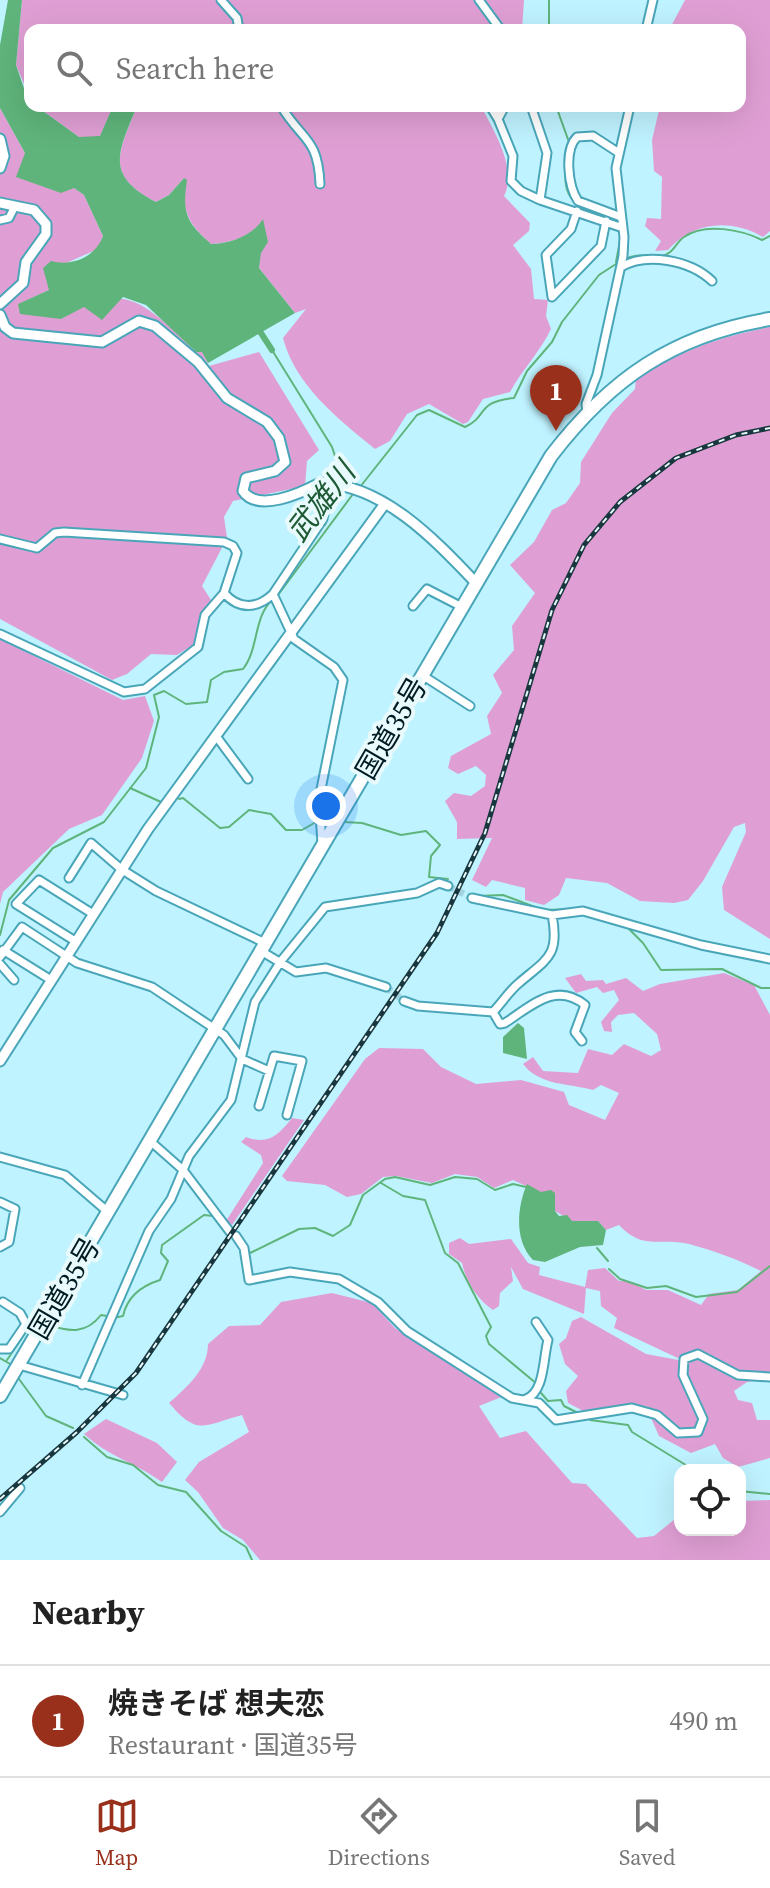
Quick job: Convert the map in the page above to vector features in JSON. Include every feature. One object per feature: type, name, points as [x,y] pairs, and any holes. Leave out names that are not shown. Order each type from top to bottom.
[{"type":"highway","name":"国道35号","points":[[0,1396],[551,456],[587,413],[629,375],[671,348],[718,329],[770,319]]},
{"type":"street","points":[[221,0],[237,18],[238,24]]},
{"type":"street","points":[[479,0],[497,24]]},
{"type":"street","points":[[647,24],[653,0]]},
{"type":"street","points":[[286,112],[312,143],[319,159],[320,184]]},
{"type":"street","points":[[494,112],[513,156],[511,181],[521,191],[620,227]]},
{"type":"street","points":[[498,119],[502,112]]},
{"type":"street","points":[[533,112],[547,153],[540,200]]},
{"type":"street","points":[[587,413],[586,404],[597,375],[622,262],[616,182],[629,112]]},
{"type":"street","points":[[619,153],[593,136],[577,137],[572,142],[569,177],[578,201],[621,217]]},
{"type":"street","points":[[0,139],[4,156],[0,168]]},
{"type":"street","points":[[0,203],[42,216],[46,234],[26,262],[23,283],[0,304]]},
{"type":"street","points":[[0,220],[9,218],[15,206]]},
{"type":"street","points":[[577,211],[571,229],[546,255],[552,297],[601,246],[606,221]]},
{"type":"street","points":[[622,262],[638,258],[664,259],[712,281]]},
{"type":"street","points":[[0,315],[5,327],[13,333],[92,343],[111,338],[139,321],[155,326],[198,362],[227,398],[275,430],[285,462],[275,471],[246,478],[243,491],[247,498],[259,501],[337,486],[367,495],[436,541],[476,583]]},
{"type":"street","points":[[224,593],[229,599],[251,607],[275,598],[323,519],[337,486]]},
{"type":"street","points":[[0,1061],[121,869],[384,505]]},
{"type":"street","points":[[0,539],[37,548],[55,533],[97,532],[126,538],[145,536],[230,544],[237,553],[224,593],[205,615],[198,647],[152,684],[135,693],[86,676],[0,634]]},
{"type":"street","points":[[413,606],[427,589],[462,607]]},
{"type":"street","points":[[275,598],[290,635],[334,667],[343,680],[319,799],[322,846]]},
{"type":"street","points":[[422,675],[470,706]]},
{"type":"street","points":[[216,736],[248,779]]},
{"type":"street","points":[[69,878],[91,843],[121,869],[156,891],[263,947],[296,972],[326,968],[386,987]]},
{"type":"street","points":[[75,941],[16,904],[39,880],[93,914]]},
{"type":"street","points":[[82,1385],[149,1231],[171,1199],[189,1156],[231,1100],[255,1002],[281,961],[325,907],[417,893],[439,883],[448,886]]},
{"type":"street","points":[[472,898],[552,915],[579,911],[701,945],[770,959]]},
{"type":"street","points":[[493,1012],[519,983],[550,958],[554,950],[552,915]]},
{"type":"street","points":[[51,980],[2,954],[22,927],[77,963],[142,982],[224,1035],[242,1059],[255,1068],[269,1071]]},
{"type":"street","points":[[0,964],[14,980]]},
{"type":"street","points":[[493,1012],[500,1024],[505,1023],[542,998],[569,995],[585,1005],[575,1032],[582,1041]]},
{"type":"street","points":[[404,1001],[418,1006],[493,1012]]},
{"type":"street","points":[[259,1106],[274,1056],[302,1061],[287,1115]]},
{"type":"street","points":[[149,1140],[183,1170],[233,1234],[246,1255],[249,1280],[290,1272],[339,1279],[378,1302],[407,1331],[442,1354],[512,1398],[543,1405],[556,1420],[632,1408],[657,1415],[678,1433],[698,1432],[704,1425],[683,1375],[683,1363],[689,1355],[698,1354],[738,1375],[770,1377]]},
{"type":"street","points":[[0,1157],[65,1175],[108,1212]]},
{"type":"street","points":[[0,1202],[15,1209],[9,1242],[0,1247]]},
{"type":"street","points":[[0,1349],[9,1349],[26,1324],[20,1313],[1,1303]]},
{"type":"street","points":[[526,1399],[534,1396],[540,1386],[548,1340],[536,1322]]},
{"type":"street","points":[[19,1365],[123,1395]]},
{"type":"street","points":[[0,1512],[20,1488]]},
{"type":"shaded area","points":[[8,0],[22,0],[16,65],[24,88],[24,112],[44,112],[79,137],[100,136],[110,112],[135,112],[121,149],[122,172],[128,182],[156,202],[169,195],[184,178],[187,180],[185,201],[188,216],[211,244],[240,238],[263,219],[268,242],[261,253],[259,268],[295,313],[208,363],[202,352],[196,352],[146,305],[123,297],[102,320],[84,307],[61,319],[20,314],[18,304],[49,290],[43,268],[51,261],[67,262],[83,258],[95,249],[103,236],[84,195],[74,188],[61,193],[16,177],[25,153],[0,108],[0,45]]},
{"type":"shaded area","points":[[22,0],[524,0],[522,24],[24,24],[24,84],[16,65]]},
{"type":"shaded area","points":[[685,0],[770,0],[770,231],[763,237],[738,227],[712,226],[689,233],[668,250],[655,251],[661,241],[645,226],[647,218],[661,219],[662,177],[654,171],[652,140],[659,112],[746,112],[746,24],[672,24]]},
{"type":"shaded area","points":[[0,108],[25,153],[84,195],[103,236],[98,249],[64,264],[49,290],[19,304],[61,319],[103,299],[135,302],[164,322],[196,352],[202,351],[209,366],[259,352],[319,450],[307,461],[305,486],[233,501],[224,517],[227,538],[202,586],[211,600],[204,638],[177,655],[151,654],[127,674],[112,680],[0,619]]},
{"type":"shaded area","points":[[44,112],[110,112],[100,137],[79,137]]},
{"type":"shaded area","points":[[135,112],[484,112],[506,162],[508,185],[504,196],[530,223],[529,231],[513,245],[531,269],[534,299],[548,300],[546,316],[551,329],[510,392],[483,399],[468,422],[463,424],[429,404],[407,414],[390,441],[375,449],[320,400],[297,371],[289,355],[283,338],[306,309],[295,313],[259,268],[263,220],[240,238],[211,244],[196,229],[188,215],[184,178],[169,195],[156,202],[128,182],[120,161]]},
{"type":"shaded area","points":[[770,327],[770,939],[724,910],[722,887],[746,832],[745,823],[734,827],[703,881],[688,900],[674,903],[640,901],[607,883],[566,878],[559,895],[544,905],[525,900],[525,888],[492,880],[486,887],[472,880],[492,838],[457,839],[457,822],[445,801],[454,793],[471,796],[485,786],[486,775],[476,766],[458,774],[448,768],[451,756],[491,734],[487,716],[502,693],[493,675],[514,650],[512,626],[535,593],[510,565],[534,542],[552,510],[566,503],[580,483],[581,462],[612,413],[635,389],[636,379],[700,346]]},
{"type":"shaded area","points":[[0,639],[123,700],[145,696],[154,721],[142,758],[102,815],[69,829],[3,892],[0,904]]},
{"type":"shaded area","points":[[724,973],[754,985],[770,1015],[770,1379],[747,1382],[734,1391],[738,1400],[752,1403],[757,1420],[770,1420],[770,1458],[746,1465],[733,1464],[723,1458],[715,1444],[691,1453],[659,1436],[651,1418],[627,1411],[595,1417],[568,1403],[566,1391],[578,1376],[565,1364],[559,1344],[566,1338],[572,1321],[581,1317],[646,1354],[684,1361],[614,1328],[617,1318],[601,1306],[600,1291],[586,1288],[584,1314],[523,1289],[511,1267],[513,1281],[500,1293],[499,1306],[493,1310],[473,1290],[462,1263],[449,1254],[449,1243],[460,1238],[469,1244],[511,1239],[528,1263],[540,1267],[539,1275],[585,1287],[588,1270],[605,1268],[619,1281],[629,1281],[646,1290],[668,1290],[701,1305],[709,1294],[738,1290],[761,1271],[689,1244],[644,1241],[619,1225],[606,1230],[598,1221],[572,1221],[555,1211],[555,1193],[541,1193],[513,1180],[494,1188],[477,1177],[455,1174],[432,1183],[396,1176],[383,1177],[361,1194],[347,1197],[325,1185],[287,1181],[282,1176],[365,1059],[379,1048],[423,1049],[441,1067],[476,1084],[521,1080],[564,1092],[569,1105],[605,1120],[619,1093],[601,1085],[593,1090],[555,1083],[538,1076],[523,1064],[533,1057],[543,1071],[578,1073],[588,1049],[612,1055],[624,1044],[651,1056],[661,1050],[657,1034],[634,1013],[618,1015],[611,1022],[612,1032],[604,1031],[601,1022],[619,1000],[614,990],[603,993],[597,987],[576,993],[565,978],[581,974],[586,981],[603,980],[606,984],[626,978],[643,991],[660,984]]},
{"type":"shaded area","points":[[518,1023],[524,1028],[527,1059],[503,1053],[503,1037]]},
{"type":"shaded area","points":[[292,1118],[304,1120],[232,1225],[226,1221],[263,1163],[261,1155],[241,1142],[246,1137],[260,1140],[272,1137]]},
{"type":"shaded area","points":[[527,1184],[541,1192],[551,1190],[555,1193],[555,1211],[559,1216],[567,1215],[572,1221],[598,1221],[606,1230],[603,1245],[580,1247],[545,1262],[533,1260],[523,1243],[519,1224]]},
{"type":"shaded area","points":[[332,1293],[372,1303],[395,1328],[504,1396],[479,1406],[500,1438],[526,1431],[572,1483],[586,1484],[637,1538],[654,1536],[674,1520],[674,1536],[746,1536],[746,1501],[770,1500],[770,1560],[260,1560],[243,1540],[223,1528],[198,1492],[185,1480],[199,1462],[249,1432],[242,1415],[202,1426],[187,1421],[169,1403],[200,1369],[208,1344],[229,1326],[260,1325],[281,1302]]},
{"type":"shaded area","points":[[106,1419],[157,1443],[177,1462],[162,1482],[84,1434]]},
{"type":"waterway","name":"武雄川","points":[[549,0],[549,24]]},
{"type":"waterway","name":"武雄川","points":[[558,112],[569,142]]},
{"type":"waterway","name":"武雄川","points":[[566,168],[568,194],[574,201],[618,223]]},
{"type":"waterway","points":[[625,259],[665,255],[684,237],[702,230],[734,231],[762,240],[770,236]]},
{"type":"waterway","name":"武雄川","points":[[616,262],[620,241]]},
{"type":"waterway","name":"武雄川","points":[[360,487],[417,415],[429,410],[465,427],[493,403],[514,398],[527,371],[552,342],[562,322],[599,275],[619,262]]},
{"type":"waterway","points":[[261,333],[272,350]]},
{"type":"waterway","points":[[272,350],[332,447],[338,465],[337,482]]},
{"type":"waterway","points":[[325,525],[335,489]]},
{"type":"waterway","name":"武雄川","points":[[278,595],[353,494]]},
{"type":"waterway","name":"武雄川","points":[[0,935],[9,900],[53,848],[104,822],[146,768],[159,717],[154,695],[164,691],[186,704],[207,702],[211,680],[224,672],[243,669],[252,652],[262,615],[273,599]]},
{"type":"waterway","points":[[130,788],[161,802]]},
{"type":"waterway","points":[[179,799],[183,798],[220,828],[229,827],[249,810],[271,814],[286,830],[302,830],[316,822]]},
{"type":"waterway","points":[[344,822],[362,823],[401,835],[426,831],[440,845],[431,856],[429,877],[448,879]]},
{"type":"waterway","points":[[477,896],[503,895],[543,910],[577,909]]},
{"type":"waterway","points":[[627,927],[643,943],[661,970],[722,969],[761,988],[770,988]]},
{"type":"waterway","points":[[250,1253],[299,1229],[315,1228],[333,1236],[350,1225],[363,1195],[385,1179],[395,1177],[430,1185],[455,1177],[477,1179],[495,1190],[513,1184],[526,1187]]},
{"type":"waterway","points":[[381,1183],[403,1196],[425,1200],[445,1253],[458,1263],[491,1327],[486,1336],[489,1344],[537,1384]]},
{"type":"waterway","points":[[113,1318],[123,1316],[136,1293],[160,1280],[168,1261],[161,1253],[162,1245],[204,1215],[213,1216]]},
{"type":"waterway","points":[[597,1248],[608,1261]]},
{"type":"waterway","points":[[609,1269],[620,1279],[647,1288],[666,1286],[696,1297],[737,1292],[770,1266]]},
{"type":"waterway","points":[[49,1325],[77,1330],[90,1326],[101,1315],[107,1316]]},
{"type":"waterway","points":[[7,1360],[34,1320]]},
{"type":"waterway","points":[[0,1358],[10,1364]]},
{"type":"waterway","points":[[19,1379],[46,1416],[73,1428]]},
{"type":"waterway","points":[[541,1393],[548,1401],[561,1400],[564,1406],[578,1413]]},
{"type":"waterway","points":[[590,1420],[628,1425],[632,1432],[684,1464]]},
{"type":"waterway","points":[[84,1437],[107,1457],[133,1465],[158,1485],[186,1492],[221,1531],[246,1547],[252,1560]]},
{"type":"waterway","points":[[746,1492],[770,1494]]},
{"type":"tunnel","points":[[448,886],[472,898]]},
{"type":"tunnel","points":[[386,987],[404,1001]]},
{"type":"railway","points":[[0,1499],[77,1432],[136,1373],[437,933],[485,833],[552,610],[584,545],[620,502],[676,458],[736,435],[770,428]]},
{"type":"place","name":"焼きそば 想夫恋","points":[[556,431]]}]
